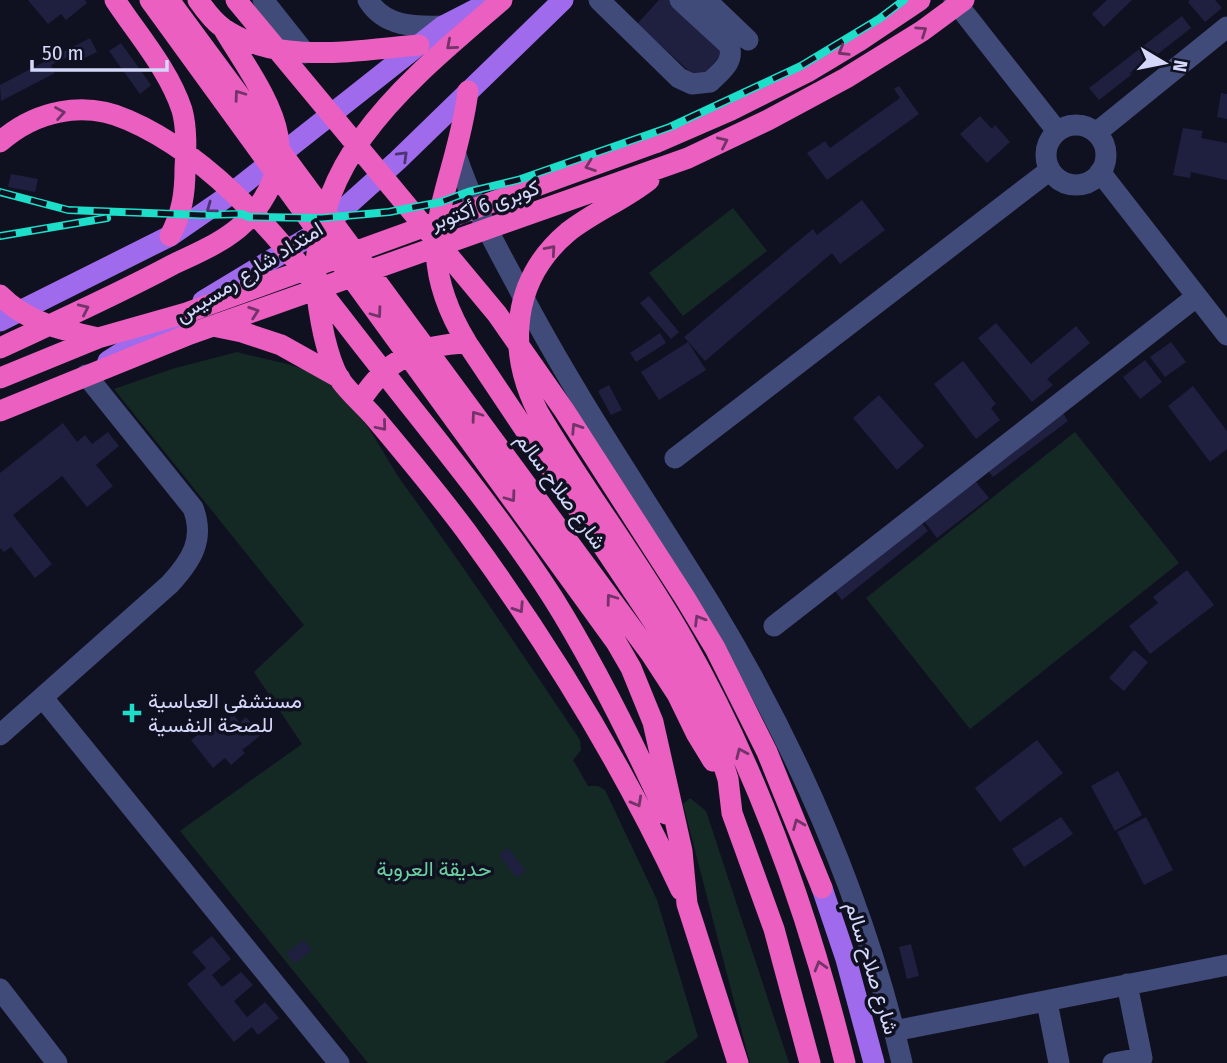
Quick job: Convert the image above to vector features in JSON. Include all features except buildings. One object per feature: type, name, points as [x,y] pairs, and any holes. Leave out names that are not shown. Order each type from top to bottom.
[{"type":"highway","points":[[115,0],[172,87],[183,113],[186,148],[185,194],[181,215],[170,236]]},
{"type":"highway","points":[[150,0],[616,642],[631,668],[653,722],[682,851],[687,904]]},
{"type":"highway","name":"شارع صلاح سالم","points":[[169,0],[657,662],[677,694],[702,744],[727,779],[732,813],[774,929],[810,1063]]},
{"type":"highway","points":[[0,348],[112,296],[230,236],[263,202],[271,185],[278,155],[274,122],[262,95],[223,28],[198,0]]},
{"type":"highway","points":[[236,0],[496,314],[564,410],[685,598],[724,665],[779,778],[822,888]]},
{"type":"highway","points":[[340,378],[320,323],[315,262],[319,231],[341,169],[368,129],[426,66],[502,0]]},
{"type":"highway","name":"كوبرى 6 أكتوبر","points":[[0,379],[98,338],[186,313],[654,143],[740,106],[809,71],[920,0]]},
{"type":"highway","name":"كوبرى 6 أكتوبر","points":[[0,411],[190,334],[661,169],[742,134],[829,88],[905,42],[964,0]]},
{"type":"highway","points":[[172,87],[190,88],[207,81],[220,67],[225,50],[223,28]]},
{"type":"highway","points":[[223,28],[250,41],[305,53],[419,45]]},
{"type":"highway","points":[[468,91],[456,155],[441,202],[435,251],[441,290],[447,308],[467,343],[672,649],[703,711],[727,779]]},
{"type":"highway","points":[[0,142],[30,120],[53,113],[91,110],[128,120],[166,140],[231,188],[340,316],[455,464],[551,596],[621,719],[682,851]]},
{"type":"highway","points":[[661,169],[632,193],[568,233],[541,263],[528,286],[520,311],[520,363],[538,412],[682,637],[733,736],[791,876],[819,963],[845,1063]]},
{"type":"highway","points":[[0,295],[23,315],[63,330],[98,338]]},
{"type":"highway","points":[[177,317],[242,332],[281,345],[340,378],[361,400],[451,512],[492,567],[584,708],[636,801],[687,904],[738,1063]]},
{"type":"highway","points":[[361,400],[373,382],[392,364],[415,351],[440,344],[467,343]]},
{"type":"main road","points":[[0,320],[170,236],[228,196],[443,26],[494,0]]},
{"type":"main road","name":"امتداد شارع رمسيس","points":[[0,422],[86,375],[319,231],[398,160],[563,0]]},
{"type":"main road","name":"شارع صلاح سالم","points":[[822,888],[849,971],[874,1063]]},
{"type":"street","points":[[263,0],[305,53]]},
{"type":"street","points":[[368,0],[373,9],[390,21],[407,25],[443,26]]},
{"type":"street","points":[[598,0],[679,78],[692,84],[710,82],[729,62],[732,53],[729,45],[680,0]]},
{"type":"street","points":[[706,0],[748,40]]},
{"type":"street","points":[[954,0],[1057,131]]},
{"type":"street","points":[[1096,133],[1227,27]]},
{"type":"street","points":[[1073,125],[1081,125],[1096,133],[1105,148],[1106,156],[1100,173],[1087,183],[1070,185],[1062,182],[1050,170],[1045,154],[1051,138],[1057,131],[1073,125]]},
{"type":"street","points":[[456,155],[480,218],[545,338],[594,421],[710,604],[777,721],[833,843],[878,969],[902,1063]]},
{"type":"street","points":[[675,458],[1050,170]]},
{"type":"street","points":[[1100,173],[1227,335]]},
{"type":"street","points":[[774,626],[1196,297]]},
{"type":"street","points":[[0,735],[170,584],[196,546],[200,532],[193,508],[86,375]]},
{"type":"street","points":[[43,698],[339,1063]]},
{"type":"street","points":[[894,1031],[1227,965]]},
{"type":"street","points":[[1113,1063],[1142,1058],[1127,985]]},
{"type":"street","points":[[0,989],[57,1063]]},
{"type":"street","points":[[1047,1002],[1059,1063]]},
{"type":"green space","points":[[733,208],[767,251],[683,316],[649,273]]},
{"type":"green space","name":"حديقة العروبة","points":[[237,352],[284,363],[318,376],[352,405],[580,740],[581,750],[573,760],[588,786],[598,786],[605,790],[657,900],[698,1037],[664,1063],[368,1063],[180,831],[302,744],[254,672],[304,625],[114,389],[172,369]]},
{"type":"green space","points":[[1075,432],[1179,563],[970,729],[866,598]]},
{"type":"green space","points":[[690,798],[706,811],[789,1063],[750,1063],[683,804]]},
{"type":"railway","points":[[0,192],[68,210],[242,214],[249,217],[322,218],[389,212],[441,202],[468,192],[518,180],[670,127],[801,66],[879,19],[904,0]]},
{"type":"railway","points":[[0,236],[107,218]]},
{"type":"place","name":"مستشفى العباسية للصحة النفسية","points":[[132,713]]}]
